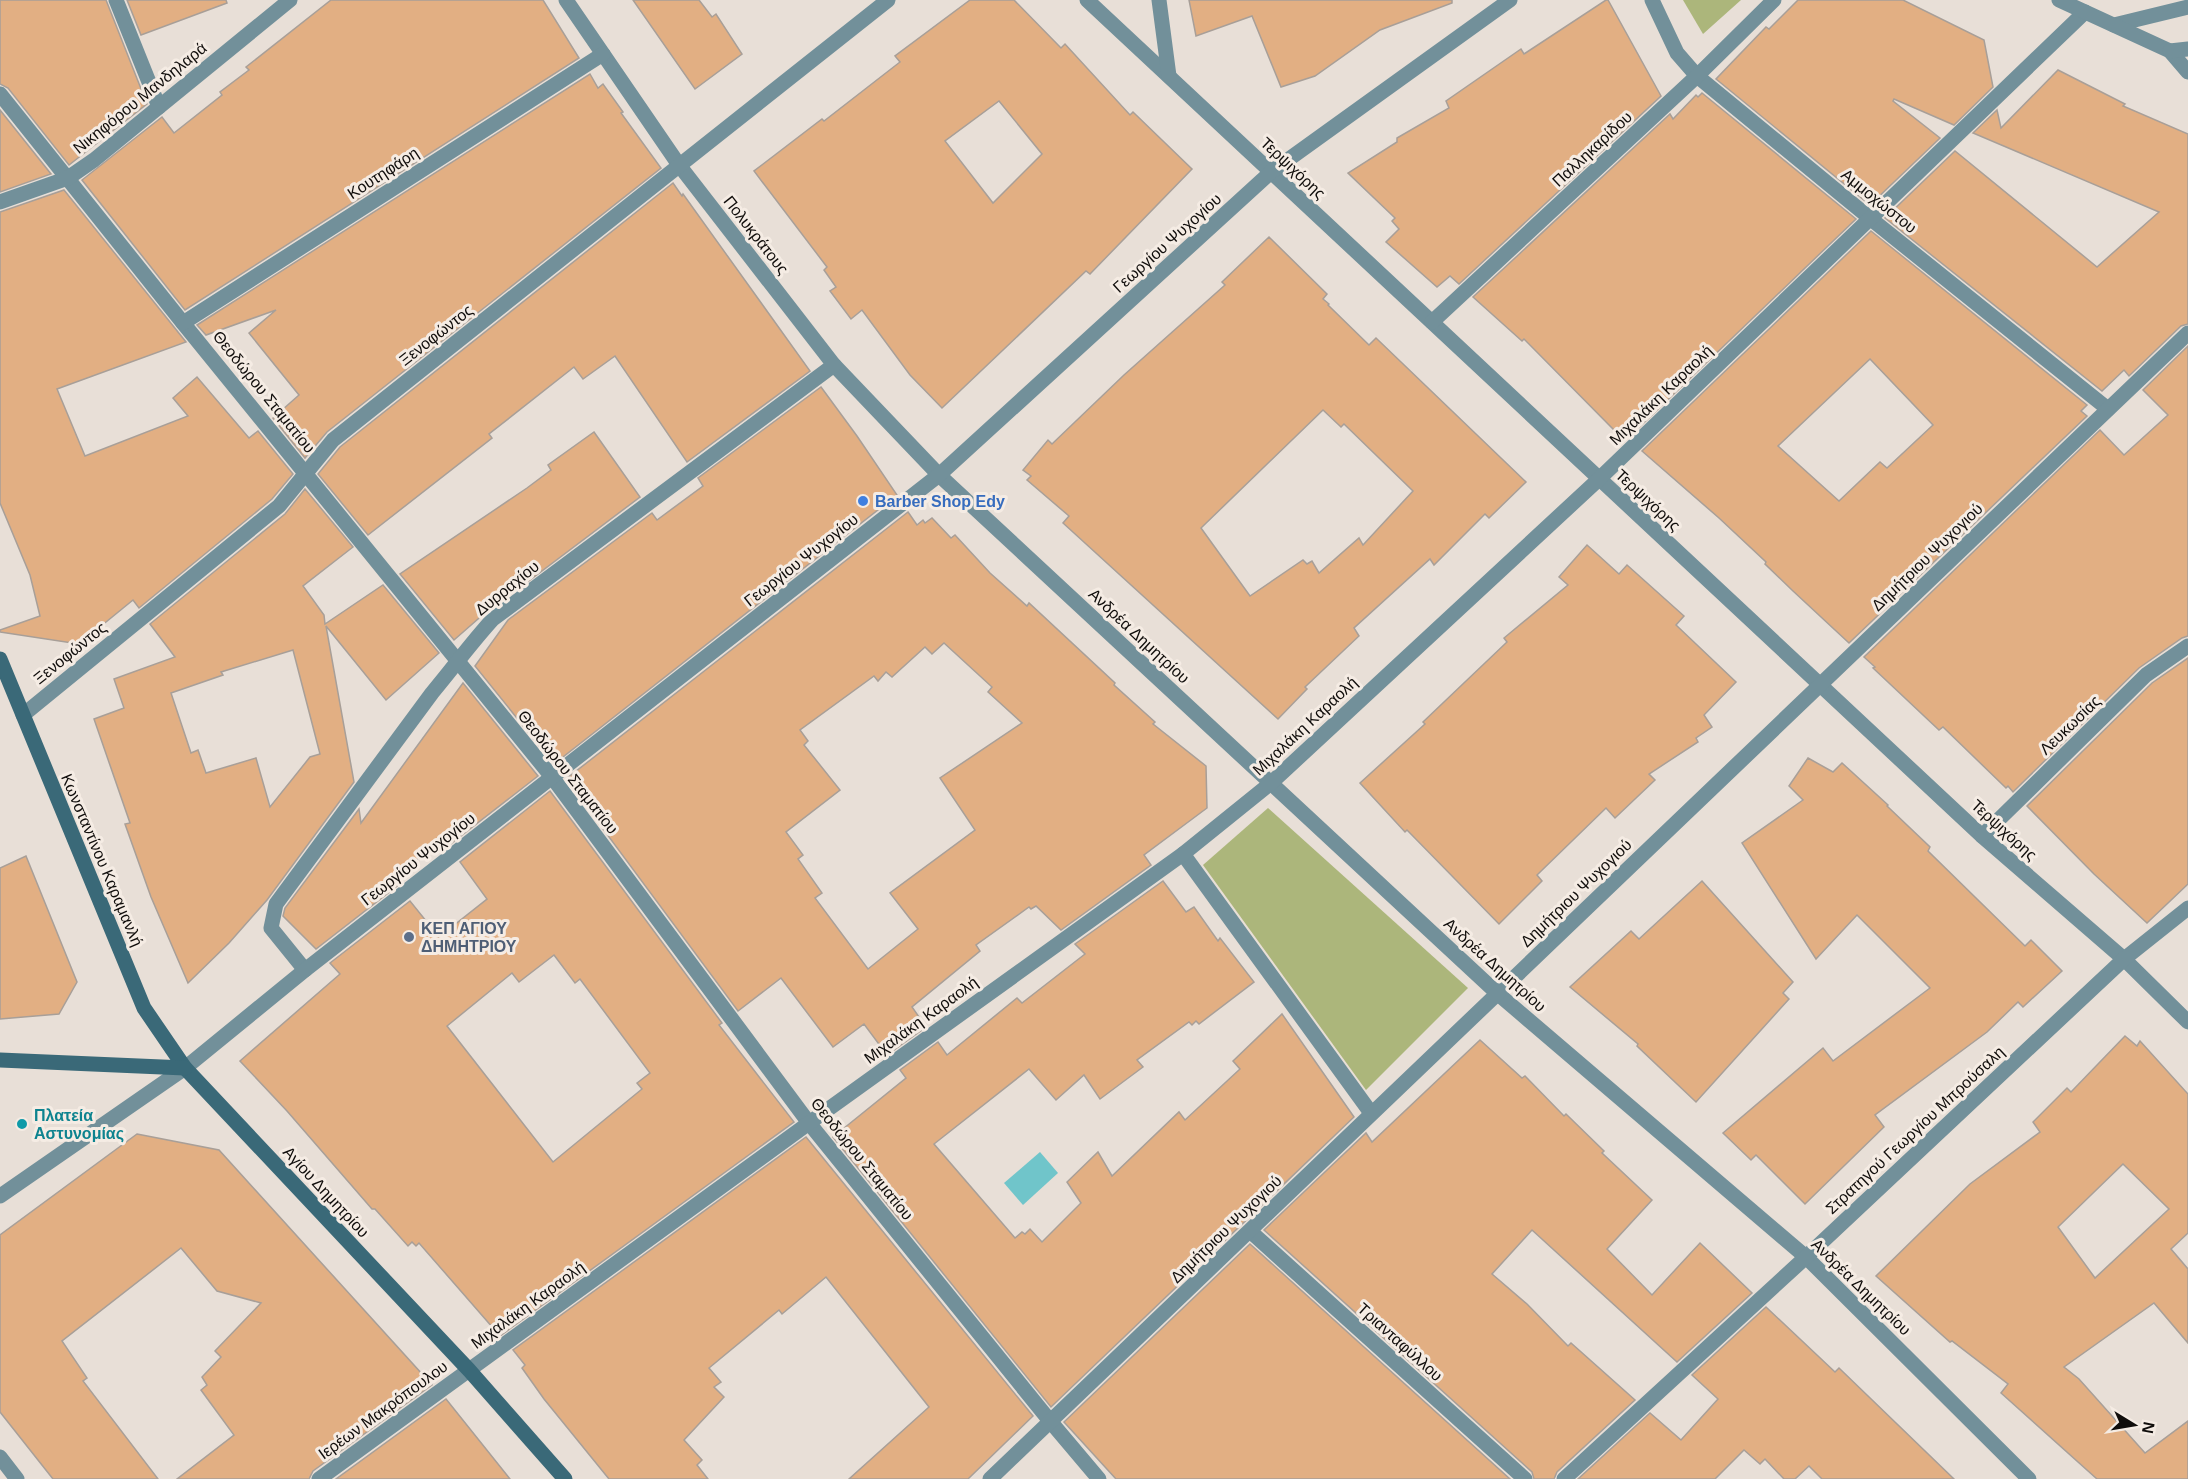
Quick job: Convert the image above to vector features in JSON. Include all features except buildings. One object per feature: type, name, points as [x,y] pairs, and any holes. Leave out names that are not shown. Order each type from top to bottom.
[{"type":"main road","name":"Κωνσταντίνου Καραμανλή","points":[[0,659],[144,1008],[185,1068]]},
{"type":"main road","points":[[0,1060],[185,1068]]},
{"type":"main road","name":"Αγίου Δημητρίου","points":[[185,1068],[469,1370],[565,1479]]},
{"type":"street","points":[[116,0],[159,107]]},
{"type":"street","name":"Νικηφόρου Μανδηλαρά","points":[[0,202],[68,178],[94,160],[290,0]]},
{"type":"street","name":"Πολυκράτους","points":[[566,0],[679,165],[834,365],[939,475]]},
{"type":"street","name":"Ξενοφώντος","points":[[23,715],[279,506],[333,440],[888,0]]},
{"type":"street","name":"Τερψιχόρης","points":[[1087,0],[1982,836],[2124,959],[2188,1022]]},
{"type":"street","points":[[1159,0],[1169,76]]},
{"type":"street","name":"Γεωργίου Ψυχογίου","points":[[0,1196],[185,1068],[305,970],[939,475],[1271,172],[1510,0]]},
{"type":"street","name":"Αμμοχώστου","points":[[1652,0],[1677,53],[1697,75],[1871,219],[2108,409]]},
{"type":"street","name":"Παλληκαρίδου","points":[[1432,322],[1697,75],[1774,0]]},
{"type":"street","points":[[2059,0],[2170,51],[2188,72]]},
{"type":"street","points":[[2114,25],[2188,7]]},
{"type":"street","name":"Μιχαλάκη Καραολή","points":[[469,1370],[1183,854],[1271,783],[1599,479],[2085,12]]},
{"type":"street","points":[[2170,51],[2188,49]]},
{"type":"street","name":"Κουτηφάρη","points":[[183,322],[603,54]]},
{"type":"street","name":"Θεοδώρου Σταματίου","points":[[0,94],[552,777],[809,1123],[1099,1479]]},
{"type":"street","name":"Δημήτριου Ψυχογιού","points":[[990,1479],[1251,1232],[1371,1113],[2188,333]]},
{"type":"street","name":"Δυρραχίου","points":[[305,970],[271,928],[276,904],[432,693],[458,663],[465,650],[493,619],[834,365]]},
{"type":"street","name":"Ανδρέα Δημητρίου","points":[[939,475],[1497,993],[1806,1257],[2029,1479]]},
{"type":"street","name":"Λευκωσίας","points":[[1982,836],[2146,675],[2188,646]]},
{"type":"street","points":[[1183,854],[1371,1113]]},
{"type":"street","name":"Στρατηγού Γεωργίου Μπρούσαλη","points":[[1564,1479],[1806,1257],[2124,959],[2188,908]]},
{"type":"street","name":"Τριανταφύλλου","points":[[1251,1232],[1525,1479]]},
{"type":"street","name":"Ιερέων Μακρόπουλου","points":[[319,1479],[469,1370]]},
{"type":"street","points":[[0,1457],[17,1479]]},
{"type":"green space","points":[[1683,0],[1741,0],[1703,34]]},
{"type":"green space","points":[[1268,808],[1468,988],[1366,1090],[1203,865]]},
{"type":"water","points":[[1040,1152],[1058,1173],[1023,1205],[1004,1183]]},
{"type":"place","name":"Barber Shop Edy","points":[[863,501]]},
{"type":"place","name":"ΚΕΠ ΑΓΙΟΥ ΔΗΜΗΤΡΙΟΥ","points":[[409,937]]},
{"type":"place","name":"Πλατεία Αστυνομίας","points":[[22,1124]]}]
